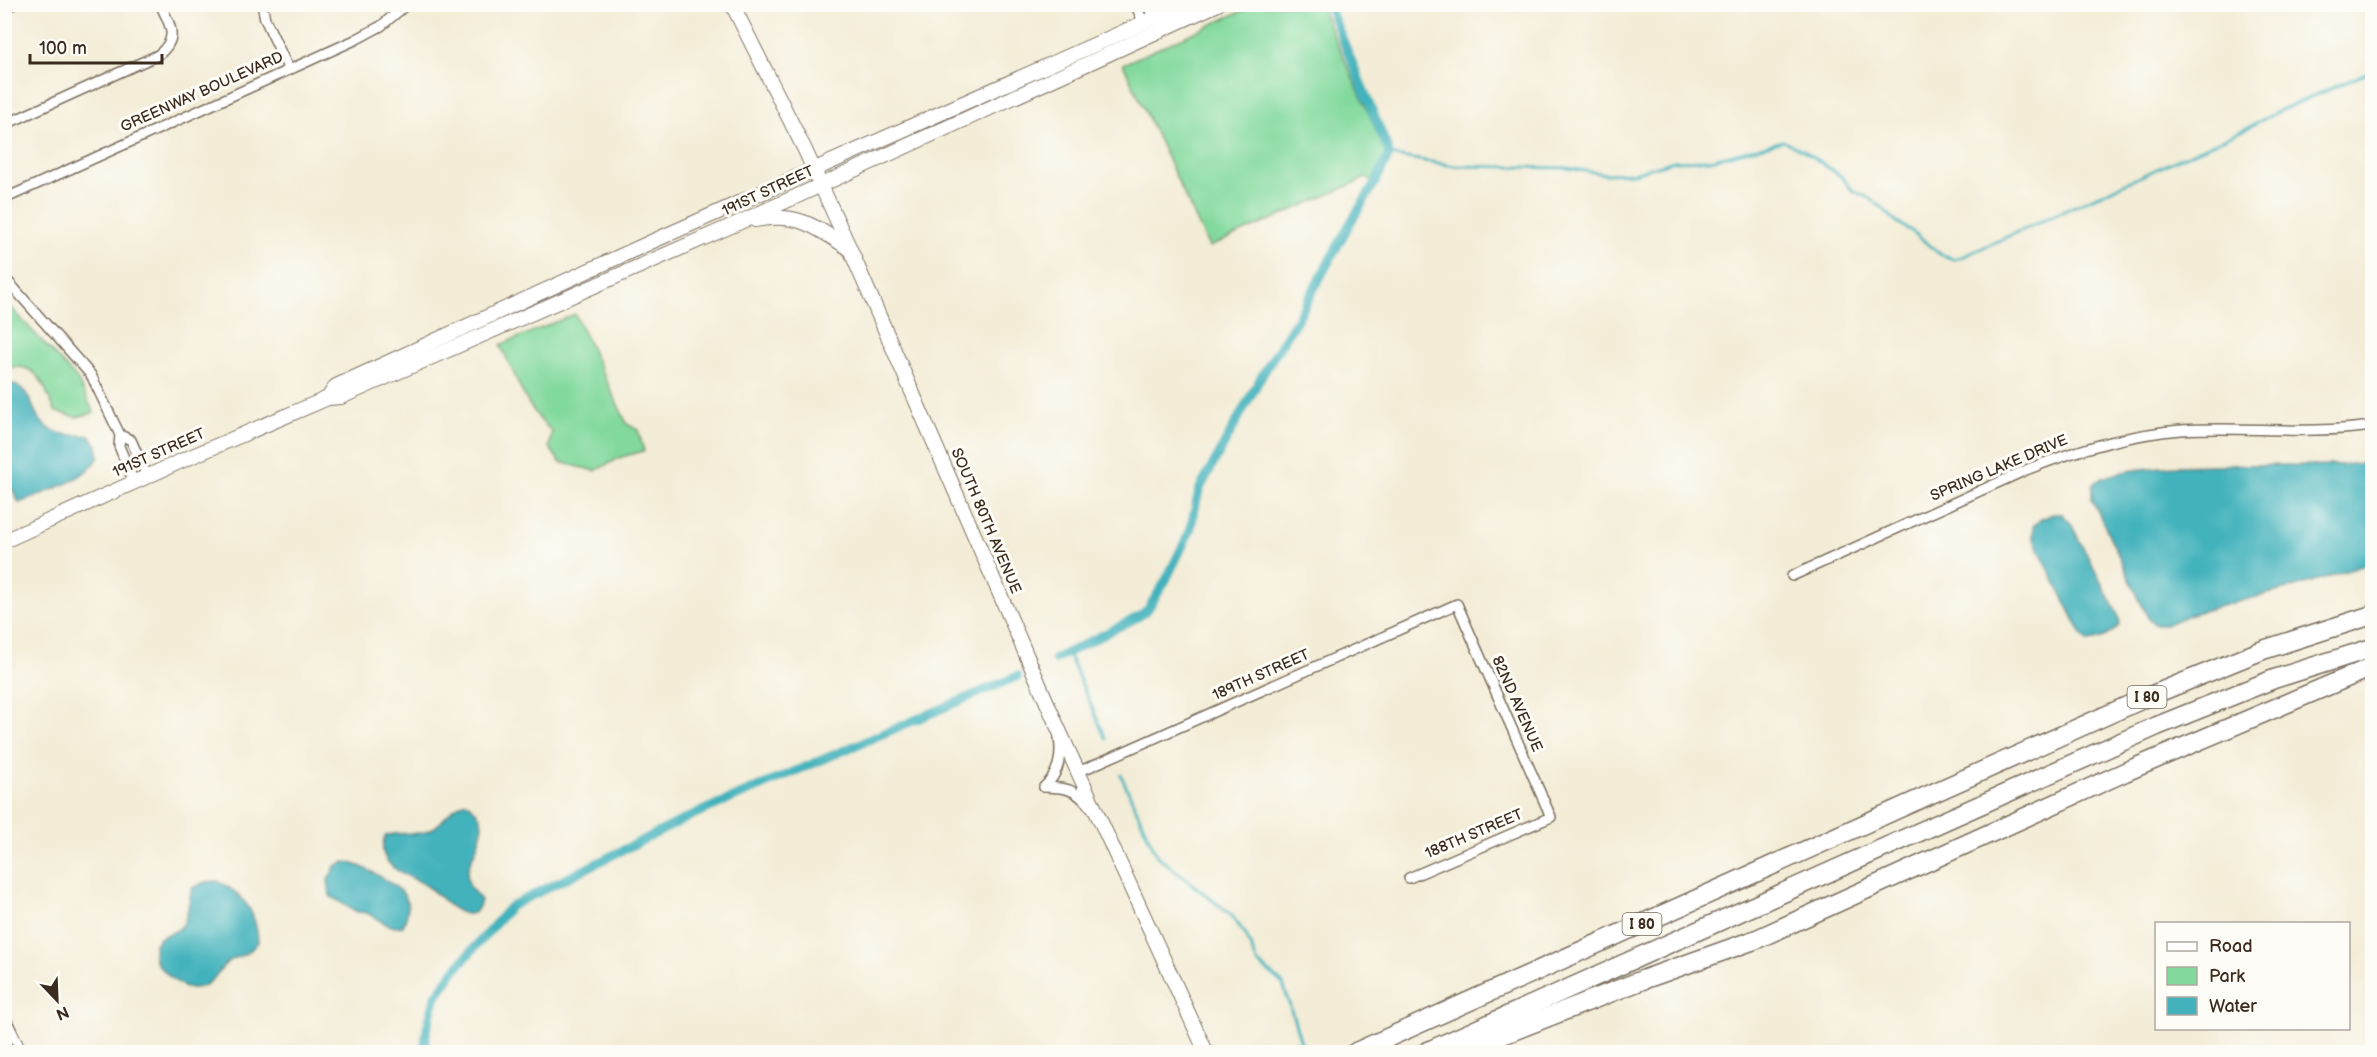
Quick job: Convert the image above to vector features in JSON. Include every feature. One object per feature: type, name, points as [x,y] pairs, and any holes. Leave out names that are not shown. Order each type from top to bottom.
[{"type":"highway","name":"I 80","points":[[1356,1053],[2145,698],[2263,650],[2373,615]]},
{"type":"highway","name":"I 80","points":[[1426,1053],[2157,726],[2274,679],[2373,648]]},
{"type":"highway","points":[[1459,1053],[1634,984],[1757,939],[2126,772],[2373,668]]},
{"type":"main road","name":"SOUTH 80TH AVENUE","points":[[732,4],[814,170],[850,249],[1058,728],[1206,1053]]},
{"type":"main road","name":"191ST STREET","points":[[328,398],[336,386],[1186,4]]},
{"type":"main road","name":"191ST STREET","points":[[4,541],[140,479],[328,398],[342,397],[738,223],[1218,4]]},
{"type":"main road","points":[[738,223],[774,216],[790,217],[806,222],[850,249]]},
{"type":"street","points":[[4,8],[14,4]]},
{"type":"street","points":[[4,125],[158,55],[165,49],[172,36],[160,4]]},
{"type":"street","points":[[262,4],[265,19],[289,70]]},
{"type":"street","name":"GREENWAY BOULEVARD","points":[[4,199],[381,26],[395,17],[407,4]]},
{"type":"street","points":[[1135,4],[1149,21]]},
{"type":"street","points":[[1148,4],[1149,21]]},
{"type":"street","points":[[4,277],[91,375],[120,435],[118,446],[140,479]]},
{"type":"street","name":"SPRING LAKE DRIVE","points":[[1792,576],[2026,470],[2101,444],[2180,430],[2312,432],[2373,426]]},
{"type":"street","points":[[120,435],[131,440],[140,479]]},
{"type":"street","name":"189TH STREET","points":[[1078,772],[1457,604]]},
{"type":"street","name":"82ND AVENUE","points":[[1457,604],[1551,817]]},
{"type":"street","points":[[1058,728],[1061,750],[1054,778],[1044,787],[1065,788],[1075,792],[1099,818]]},
{"type":"street","name":"188TH STREET","points":[[1409,878],[1551,817]]},
{"type":"street","points":[[4,1015],[22,1053]]},
{"type":"green space","points":[[1255,5],[1320,5],[1385,150],[1386,169],[1378,184],[1366,178],[1209,247],[1123,64]]},
{"type":"green space","points":[[4,300],[77,379],[94,413],[76,417],[56,412],[43,385],[34,373],[20,367],[5,367]]},
{"type":"green space","points":[[575,314],[627,424],[638,430],[644,451],[621,457],[595,471],[560,462],[549,447],[552,431],[528,402],[500,345]]},
{"type":"water","points":[[5,382],[23,390],[38,418],[52,430],[90,436],[97,445],[99,457],[92,466],[74,480],[19,503],[5,474]]},
{"type":"water","points":[[2372,462],[2372,563],[2295,587],[2191,614],[2165,625],[2156,625],[2149,620],[2092,499],[2092,485],[2109,476],[2135,470],[2168,466],[2336,465]]},
{"type":"water","points":[[2053,514],[2062,514],[2070,522],[2119,617],[2120,624],[2117,628],[2101,638],[2087,641],[2082,635],[2033,538],[2033,526],[2041,519]]},
{"type":"water","points":[[466,802],[477,812],[482,823],[482,833],[467,874],[470,886],[481,900],[476,910],[469,914],[455,909],[429,887],[391,866],[384,856],[383,849],[385,836],[428,831],[454,808]]},
{"type":"water","points":[[344,862],[378,875],[402,892],[408,905],[403,926],[394,927],[367,913],[357,912],[330,896],[328,880],[335,866]]},
{"type":"water","points":[[217,881],[235,892],[247,905],[255,922],[258,942],[246,953],[226,964],[207,984],[188,988],[177,983],[156,962],[155,946],[157,941],[183,924],[192,888],[205,882]]},
{"type":"waterway","points":[[1055,659],[1138,617],[1148,609],[1166,580],[1190,531],[1199,490],[1261,377],[1299,316],[1389,155],[1328,4]]},
{"type":"waterway","points":[[1389,155],[1455,166],[1567,168],[1605,174],[1634,173],[1674,161],[1710,160],[1783,141],[1803,150],[1842,177],[1852,190],[1873,200],[1897,222],[1940,254],[1954,259],[2372,71]]},
{"type":"waterway","points":[[1068,653],[1106,739]]},
{"type":"waterway","points":[[424,1052],[427,1027],[436,996],[453,972],[511,906],[695,814],[1018,676]]},
{"type":"waterway","points":[[1121,775],[1157,856],[1231,915],[1246,935],[1257,962],[1283,984],[1304,1052]]}]
